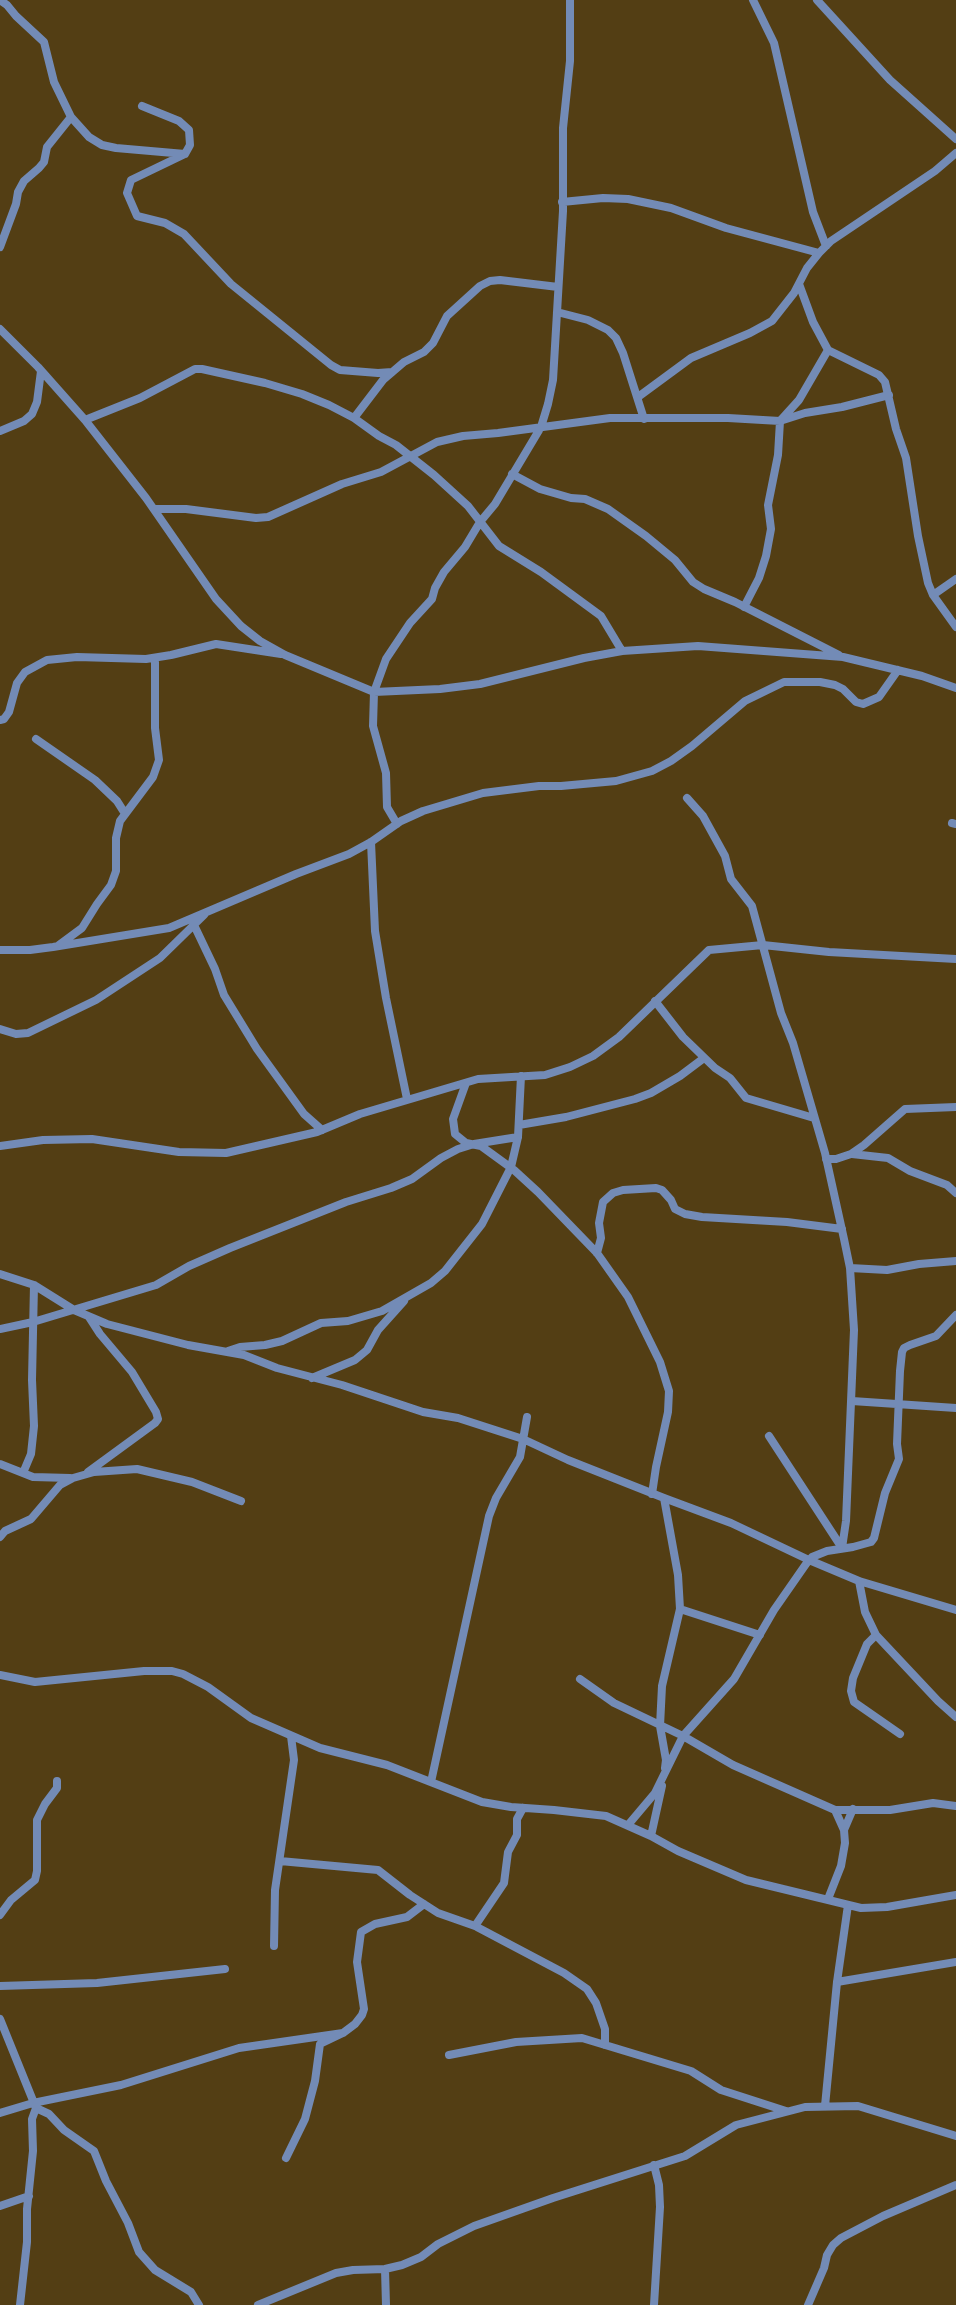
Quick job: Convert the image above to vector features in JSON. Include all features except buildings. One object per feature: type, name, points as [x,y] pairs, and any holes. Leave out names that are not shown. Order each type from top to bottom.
[{"type":"street","points":[[0,0],[7,5],[16,16],[44,42],[50,73],[71,117],[89,137],[102,145],[131,150],[185,154]]},
{"type":"street","points":[[397,824],[387,807],[386,773],[374,734],[374,692],[386,659],[410,623],[432,599],[435,588],[444,572],[465,547],[480,522],[495,504],[541,427],[553,380],[562,202],[564,102],[570,61],[570,0]]},
{"type":"street","points":[[753,0],[774,43],[813,212],[826,246]]},
{"type":"street","points":[[817,0],[890,80],[956,139]]},
{"type":"street","points":[[142,106],[171,117],[189,130],[190,145],[185,154],[131,180],[127,193],[137,216],[165,223],[184,234],[232,284],[331,365],[340,370],[378,374],[392,372]]},
{"type":"street","points":[[0,247],[16,204],[18,192],[24,181],[40,168],[44,162],[47,147],[71,117]]},
{"type":"street","points":[[638,397],[692,358],[750,333],[772,320],[794,293],[819,253],[826,246],[911,186],[935,171],[956,152]]},
{"type":"street","points":[[562,202],[603,198],[628,200],[671,208],[726,228],[819,253]]},
{"type":"street","points":[[354,418],[376,388],[392,372],[404,362],[424,352],[433,343],[443,322],[453,308],[480,286],[490,281],[513,280],[558,287]]},
{"type":"street","points":[[799,284],[813,322],[828,350],[879,375],[885,382],[896,429],[906,458],[918,536],[928,583],[933,595],[956,627]]},
{"type":"street","points":[[557,312],[588,320],[608,330],[616,338],[623,353],[644,419]]},
{"type":"street","points":[[0,329],[41,371],[85,420],[154,509],[216,599],[241,626],[260,641],[285,655],[374,692],[440,689],[480,684],[584,658],[622,651],[698,646],[843,657],[898,670],[956,688]]},
{"type":"street","points":[[744,607],[759,578],[766,556],[771,529],[768,506],[778,455],[780,421],[799,400],[828,350]]},
{"type":"street","points":[[85,420],[140,398],[195,369],[202,369],[302,394],[354,418],[411,456],[468,506],[499,546],[547,576],[600,616],[622,651]]},
{"type":"street","points":[[0,431],[24,421],[32,414],[36,402],[41,371]]},
{"type":"street","points":[[154,509],[186,509],[256,518],[268,517],[342,484],[381,472],[411,456],[421,448],[437,442],[464,436],[610,418],[728,418],[780,421],[805,413],[842,407],[888,395]]},
{"type":"street","points":[[512,474],[540,489],[571,498],[585,499],[608,508],[652,540],[675,560],[693,582],[704,589],[744,607],[843,657]]},
{"type":"street","points":[[933,595],[956,579]]},
{"type":"street","points":[[0,720],[4,719],[9,712],[17,683],[25,672],[47,660],[77,657],[155,658],[216,644],[285,655]]},
{"type":"street","points":[[57,946],[82,928],[111,885],[116,870],[117,828],[124,812],[153,777],[159,760],[155,728],[155,658]]},
{"type":"street","points":[[0,950],[30,950],[168,928],[349,854],[371,842],[397,824],[424,811],[483,793],[524,787],[561,786],[631,778],[671,761],[692,746],[745,701],[784,682],[820,682],[836,686],[843,689],[856,702],[863,704],[879,697],[898,670]]},
{"type":"street","points":[[36,739],[95,780],[117,801],[124,812]]},
{"type":"street","points":[[687,798],[703,816],[725,856],[731,879],[752,906],[781,1013],[793,1043],[826,1159],[842,1229],[850,1268],[854,1330],[846,1521],[842,1548]]},
{"type":"street","points":[[371,842],[376,938],[407,1099]]},
{"type":"street","points":[[0,1029],[16,1034],[28,1033],[96,1000],[160,958],[207,912]]},
{"type":"street","points":[[194,925],[215,969],[224,995],[243,1026],[304,1114],[322,1130]]},
{"type":"street","points":[[0,1146],[43,1140],[92,1139],[212,1154],[240,1151],[322,1130],[360,1114],[478,1079],[546,1075],[570,1067],[593,1056],[636,1022],[655,1001],[708,950],[763,945],[829,952],[956,959]]},
{"type":"street","points":[[655,1001],[683,1037],[704,1058],[730,1078],[746,1098],[814,1118]]},
{"type":"street","points":[[519,1125],[566,1117],[635,1099],[651,1093],[680,1076],[704,1058]]},
{"type":"street","points":[[228,1351],[240,1347],[265,1345],[282,1341],[321,1323],[348,1321],[382,1311],[431,1283],[445,1271],[482,1224],[511,1167],[518,1137],[521,1076]]},
{"type":"street","points":[[466,1083],[456,1107],[453,1119],[455,1134],[466,1143],[481,1146],[511,1167],[538,1192],[597,1253],[610,1269],[640,1318],[666,1378],[668,1412],[656,1467],[652,1494]]},
{"type":"street","points":[[826,1159],[836,1159],[851,1154],[864,1145],[905,1109],[956,1107]]},
{"type":"street","points":[[0,1329],[33,1322],[156,1286],[189,1266],[230,1248],[346,1202],[391,1188],[412,1179],[441,1158],[474,1144],[518,1137]]},
{"type":"street","points":[[851,1154],[888,1158],[910,1170],[947,1185],[956,1193]]},
{"type":"street","points":[[597,1253],[600,1238],[599,1223],[603,1202],[613,1193],[623,1190],[656,1188],[662,1190],[671,1200],[675,1209],[685,1214],[702,1218],[787,1222],[842,1229]]},
{"type":"street","points":[[850,1268],[887,1270],[919,1264],[956,1261]]},
{"type":"street","points":[[0,1274],[34,1286],[74,1310],[89,1317],[188,1345],[244,1355],[276,1368],[423,1412],[458,1418],[523,1439],[568,1460],[652,1494],[731,1523],[859,1581],[956,1610]]},
{"type":"street","points":[[23,1472],[31,1454],[34,1426],[34,1286]]},
{"type":"street","points":[[312,1378],[355,1360],[367,1350],[378,1330],[408,1296]]},
{"type":"street","points":[[628,1826],[655,1793],[683,1736],[734,1679],[774,1610],[810,1560],[827,1551],[871,1542],[874,1538],[879,1524],[885,1493],[898,1466],[900,1371],[904,1348],[936,1336],[956,1315]]},
{"type":"street","points":[[84,1474],[155,1423],[158,1419],[156,1412],[132,1372],[100,1334],[89,1317]]},
{"type":"street","points":[[852,1401],[956,1408]]},
{"type":"street","points":[[431,1782],[489,1516],[496,1498],[520,1457],[527,1417]]},
{"type":"street","points":[[769,1436],[842,1548]]},
{"type":"street","points":[[0,1464],[33,1477],[73,1478]]},
{"type":"street","points":[[0,1537],[5,1531],[31,1520],[60,1485],[73,1478],[94,1472],[138,1469],[192,1482],[241,1501]]},
{"type":"street","points":[[651,1836],[666,1760],[660,1726],[662,1686],[680,1609],[678,1575],[664,1498]]},
{"type":"street","points":[[859,1581],[865,1612],[876,1636],[932,1695],[956,1717]]},
{"type":"street","points":[[680,1609],[760,1635]]},
{"type":"street","points":[[876,1636],[867,1644],[853,1678],[851,1692],[854,1702],[900,1734]]},
{"type":"street","points":[[0,1675],[35,1682],[144,1671],[172,1671],[194,1679],[251,1718],[320,1748],[387,1765],[482,1802],[523,1808],[606,1816],[651,1836],[678,1851],[746,1880],[861,1908],[887,1907],[956,1895]]},
{"type":"street","points":[[580,1679],[601,1695],[660,1726],[683,1736],[733,1766],[835,1810],[890,1810],[933,1803],[956,1806]]},
{"type":"street","points":[[274,1946],[275,1890],[294,1767],[291,1736]]},
{"type":"street","points":[[0,1915],[11,1900],[35,1880],[37,1820],[45,1804],[57,1788],[57,1781]]},
{"type":"street","points":[[475,1926],[504,1883],[508,1852],[517,1835],[517,1819],[523,1808]]},
{"type":"street","points":[[844,1830],[853,1809]]},
{"type":"street","points":[[828,1899],[841,1866],[846,1843],[844,1830],[835,1810]]},
{"type":"street","points":[[280,1861],[378,1870],[438,1913],[475,1926],[564,1973],[587,1989],[600,2012],[605,2029],[605,2045]]},
{"type":"street","points":[[286,2158],[307,2112],[315,2081],[320,2044],[343,2033],[355,2024],[362,2015],[364,2009],[357,1962],[361,1932],[375,1924],[407,1917],[424,1904]]},
{"type":"street","points":[[825,2106],[837,1982],[848,1905]]},
{"type":"street","points":[[837,1982],[956,1962]]},
{"type":"street","points":[[0,1986],[96,1983],[225,1969]]},
{"type":"street","points":[[0,2019],[34,2106],[32,2119],[33,2151],[29,2196],[28,2242],[20,2305]]},
{"type":"street","points":[[0,2113],[121,2085],[239,2048],[343,2033]]},
{"type":"street","points":[[450,2056],[516,2042],[582,2038],[691,2071],[721,2090],[786,2112]]},
{"type":"street","points":[[34,2106],[49,2114],[64,2130],[94,2151],[106,2182],[128,2223],[139,2252],[154,2270],[191,2292],[199,2305]]},
{"type":"street","points":[[258,2305],[336,2273],[353,2270],[385,2269],[421,2257],[438,2244],[474,2226],[694,2152],[721,2133],[736,2125],[805,2107],[858,2106],[956,2136]]},
{"type":"street","points":[[654,2165],[659,2185],[660,2207],[654,2305]]},
{"type":"street","points":[[808,2305],[824,2268],[827,2255],[833,2245],[841,2238],[884,2216],[956,2185]]},
{"type":"street","points":[[0,2206],[29,2196]]},
{"type":"street","points":[[385,2269],[386,2305]]}]
